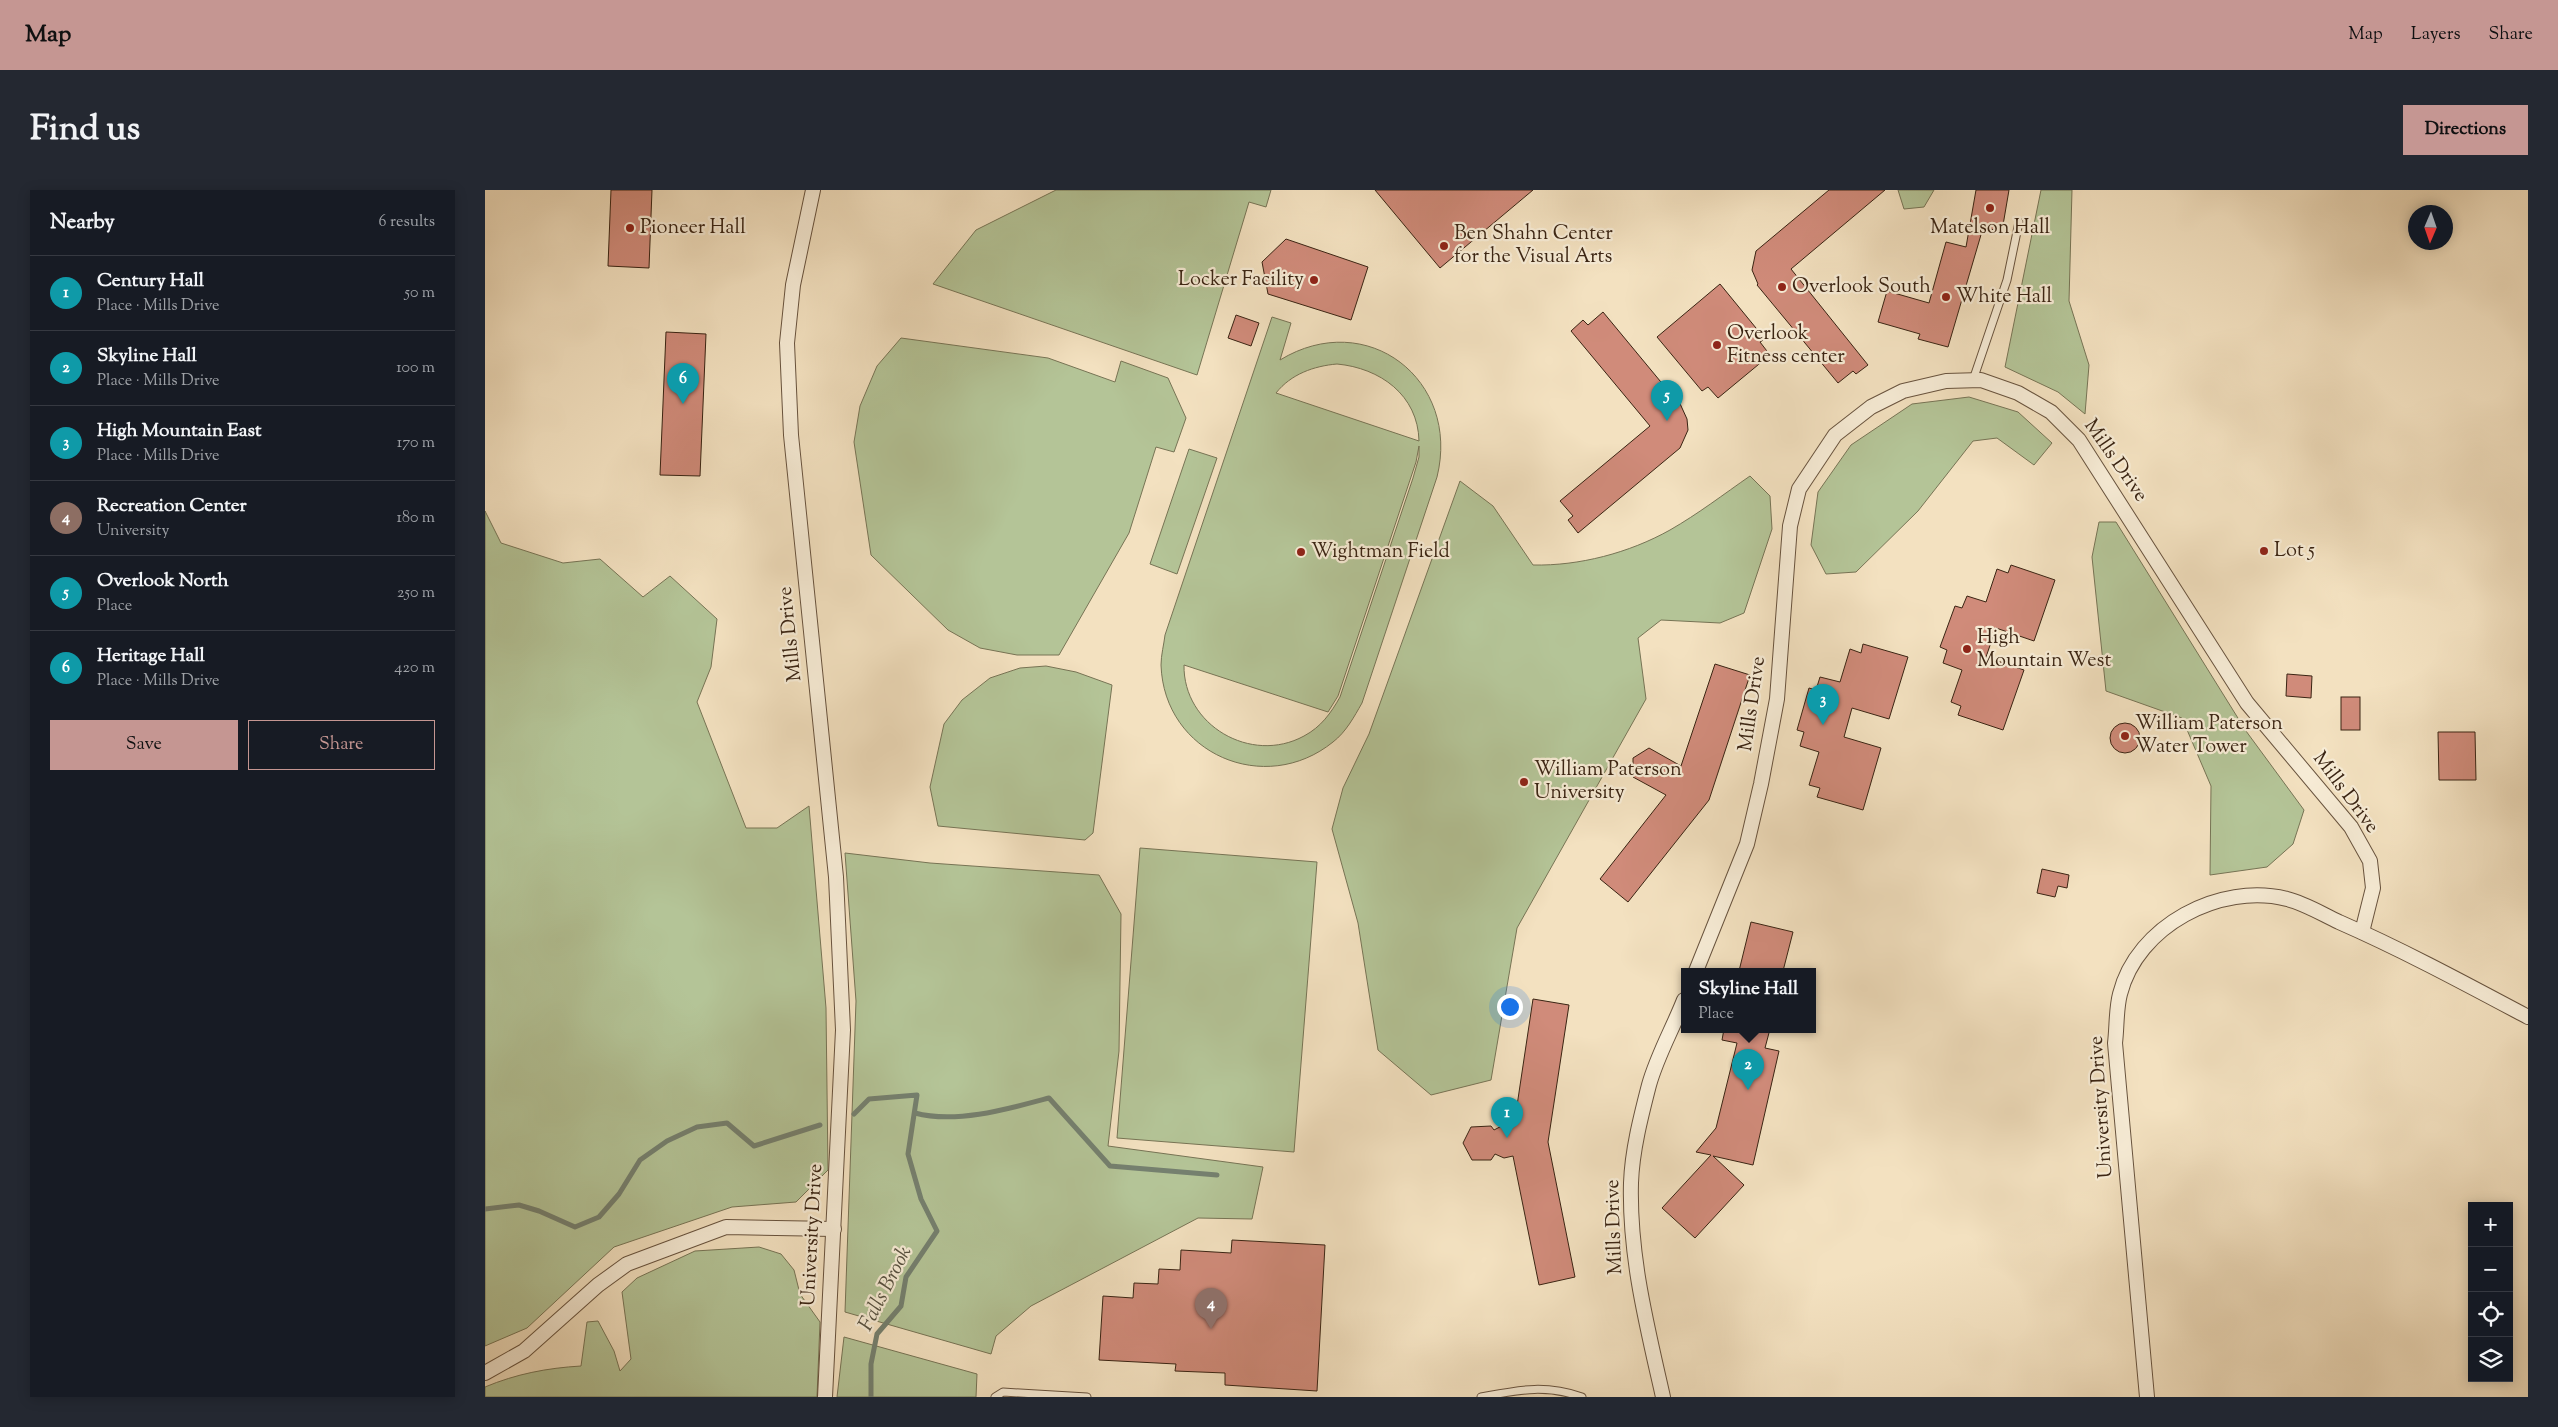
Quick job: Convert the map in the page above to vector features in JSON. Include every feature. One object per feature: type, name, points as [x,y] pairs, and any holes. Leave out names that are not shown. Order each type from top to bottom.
[{"type":"street","name":"Mills Drive","points":[[813,190],[793,285],[787,343],[791,435],[836,877],[843,1030],[841,1075]]},
{"type":"street","name":"Mills Drive","points":[[1697,968],[1747,844],[1761,784],[1777,699],[1790,526],[1799,489],[1835,435],[1871,407],[1903,391],[1946,381],[1981,380],[2018,393],[2051,412],[2079,440],[2247,703],[2351,827],[2370,861],[2373,888],[2362,932]]},
{"type":"street","name":"University Drive","points":[[2147,1397],[2115,1043],[2120,994],[2133,963],[2166,924],[2209,902],[2247,895],[2287,899],[2362,932],[2528,1017]]},
{"type":"street","name":"Mills Drive","points":[[1663,1397],[1638,1285],[1631,1181],[1639,1128],[1650,1083],[1681,1007]]},
{"type":"street","name":"University Drive","points":[[825,1397],[841,1075]]},
{"type":"street","points":[[485,1373],[524,1351],[598,1285],[627,1264],[726,1227],[834,1229]]},
{"type":"lane","points":[[1973,380],[2007,280],[2019,222]]},
{"type":"lane","points":[[1481,1397],[1532,1387],[1559,1390],[1582,1397]]},
{"type":"lane","points":[[995,1397],[1003,1392],[1087,1397]]},
{"type":"green space","points":[[1056,190],[1271,190],[1266,207],[1249,202],[1197,375],[933,284],[976,230]]},
{"type":"green space","points":[[1898,190],[1934,190],[1924,207],[1904,209]]},
{"type":"green space","points":[[2041,190],[2072,190],[2069,301],[2089,365],[2085,414],[2058,392],[2005,367]]},
{"type":"green space","name":"Wightman Field","points":[[1272,317],[1291,323],[1280,360],[1313,346],[1345,342],[1374,348],[1400,362],[1421,383],[1435,410],[1441,442],[1437,477],[1362,703],[1342,734],[1333,742],[1306,758],[1278,766],[1249,765],[1223,758],[1199,743],[1180,722],[1166,696],[1161,665],[1165,635]],"holes":[[[1337,364],[1368,371],[1394,387],[1404,397],[1412,410],[1417,425],[1419,441],[1276,393],[1282,386],[1304,372]],[[1419,446],[1419,457],[1413,478],[1340,697],[1333,709],[1310,732],[1284,744],[1263,746],[1242,742],[1224,734],[1208,721],[1195,705],[1187,686],[1184,665],[1328,712],[1338,696],[1416,462]]]},
{"type":"green space","points":[[901,338],[1048,358],[1115,382],[1121,361],[1168,378],[1186,418],[1174,452],[1156,447],[1129,533],[1059,655],[1017,655],[980,648],[948,630],[871,555],[854,442],[860,406],[877,366]]},
{"type":"green space","points":[[1969,397],[2018,412],[2052,443],[2034,465],[1997,438],[1973,441],[1918,511],[1856,572],[1826,574],[1811,545],[1818,492],[1851,445],[1912,404]]},
{"type":"green space","points":[[1189,449],[1217,458],[1177,574],[1150,564]]},
{"type":"green space","points":[[1750,476],[1770,496],[1772,529],[1744,613],[1720,623],[1661,620],[1638,638],[1646,699],[1517,928],[1491,1080],[1431,1095],[1378,1050],[1358,923],[1332,829],[1343,788],[1369,734],[1460,481],[1493,506],[1533,565],[1550,565],[1603,556],[1654,538],[1691,517]]},
{"type":"green space","points":[[485,511],[501,543],[563,563],[600,559],[643,597],[670,576],[717,619],[711,667],[697,702],[746,828],[777,828],[809,806],[826,1008],[828,1170],[796,1202],[732,1207],[614,1247],[527,1328],[485,1346]]},
{"type":"green space","points":[[2099,522],[2116,522],[2246,731],[2304,810],[2293,844],[2267,867],[2210,875],[2211,786],[2182,718],[2106,691],[2092,557]]},
{"type":"green space","points":[[1046,666],[1076,672],[1112,685],[1093,833],[1085,840],[938,826],[930,787],[944,724],[962,700],[990,678],[1020,668]]},
{"type":"green space","points":[[1140,848],[1317,862],[1294,1152],[1117,1138]]},
{"type":"green space","points":[[845,853],[930,863],[1099,875],[1121,914],[1119,1051],[1108,1146],[1263,1167],[1252,1219],[1198,1218],[1031,1306],[996,1336],[991,1354],[845,1312],[856,1001]]},
{"type":"green space","points":[[759,1247],[781,1254],[794,1270],[800,1294],[820,1322],[817,1397],[485,1397],[485,1387],[520,1375],[556,1368],[581,1366],[587,1322],[598,1321],[614,1351],[620,1371],[631,1359],[622,1292],[637,1278],[695,1251]]},
{"type":"green space","points":[[844,1337],[977,1374],[976,1397],[837,1397]]},
{"type":"building","name":"Pioneer Hall","points":[[611,190],[652,190],[649,268],[608,266]]},
{"type":"building","name":"Ben Shahn Center for the Visual Arts","points":[[1375,190],[1533,190],[1440,268]]},
{"type":"building","name":"Overlook South","points":[[1829,190],[1885,190],[1791,269],[1868,365],[1856,374],[1853,371],[1838,383],[1757,285],[1752,270],[1756,251]]},
{"type":"building","name":"White Hall","points":[[1976,190],[2009,190],[2002,231],[1983,228],[1948,347],[1918,339],[1920,334],[1878,322],[1887,291],[1929,303],[1946,242],[1966,247]]},
{"type":"building","name":"Locker Facility","points":[[1286,239],[1368,267],[1351,320],[1268,294],[1262,262]]},
{"type":"building","points":[[1720,284],[1765,339],[1760,342],[1770,355],[1718,398],[1708,387],[1702,391],[1657,337]]},
{"type":"building","points":[[1603,312],[1675,399],[1677,397],[1687,419],[1688,430],[1680,448],[1578,533],[1568,520],[1573,516],[1560,501],[1650,426],[1571,331],[1583,320],[1588,325]]},
{"type":"building","points":[[1236,315],[1259,323],[1251,346],[1228,338]]},
{"type":"building","points":[[666,332],[706,334],[700,476],[660,475]]},
{"type":"building","name":"High Mountain West","points":[[2011,565],[2055,580],[2034,641],[1996,628],[1986,657],[2024,670],[2003,730],[1958,715],[1961,706],[1951,702],[1962,670],[1943,663],[1947,650],[1940,647],[1955,606],[1962,608],[1967,596],[1986,602],[1997,569],[2008,573]]},
{"type":"building","points":[[1863,644],[1908,657],[1889,719],[1852,708],[1844,737],[1881,748],[1863,810],[1817,797],[1820,788],[1809,785],[1819,752],[1800,746],[1804,732],[1797,730],[1809,688],[1816,690],[1820,677],[1840,682],[1850,649],[1861,653]]},
{"type":"building","points":[[1715,664],[1750,675],[1709,800],[1628,902],[1600,879],[1666,795],[1633,777],[1633,758],[1649,748],[1681,766]]},
{"type":"building","points":[[2287,674],[2312,676],[2311,698],[2286,696]]},
{"type":"building","points":[[2341,697],[2360,697],[2360,730],[2341,730]]},
{"type":"building","name":"William Paterson Water Tower","points":[[2125,723],[2136,727],[2140,738],[2136,749],[2125,753],[2114,749],[2110,738],[2114,727]]},
{"type":"building","points":[[2438,732],[2475,732],[2476,780],[2439,780]]},
{"type":"building","points":[[2042,869],[2069,875],[2067,888],[2058,886],[2055,897],[2037,893]]},
{"type":"building","points":[[1751,922],[1793,932],[1784,968],[1740,968]]},
{"type":"building","points":[[1533,999],[1569,1005],[1548,1142],[1575,1277],[1539,1285],[1513,1156],[1504,1158],[1495,1154],[1491,1160],[1472,1160],[1463,1143],[1471,1127],[1491,1126],[1494,1130],[1515,1119]]},
{"type":"building","points":[[1723,1033],[1769,1033],[1765,1048],[1779,1051],[1753,1165],[1713,1156],[1744,1185],[1695,1238],[1662,1208],[1711,1155],[1696,1152],[1716,1128],[1737,1043],[1722,1040]]},
{"type":"building","points":[[1232,1240],[1325,1245],[1317,1391],[1225,1385],[1225,1373],[1175,1371],[1176,1364],[1099,1360],[1103,1296],[1133,1298],[1134,1283],[1158,1284],[1159,1269],[1180,1270],[1181,1250],[1231,1253]]},
{"type":"waterway","name":"Falls Brook","points":[[854,1114],[869,1099],[917,1095],[908,1154],[921,1199],[937,1231],[906,1277],[901,1306],[877,1334],[871,1364],[871,1397]]},
{"type":"waterway","points":[[915,1113],[947,1117],[965,1116],[982,1114],[1049,1098],[1110,1166],[1217,1175]]},
{"type":"waterway","name":"Falls Brook","points":[[485,1209],[519,1205],[539,1211],[575,1227],[599,1217],[619,1194],[640,1160],[667,1141],[697,1127],[727,1123],[754,1146],[820,1125]]},
{"type":"place","name":"Matelson Hall","points":[[1990,208]]},
{"type":"place","name":"Pioneer Hall","points":[[630,228]]},
{"type":"place","name":"Ben Shahn Center for the Visual Arts","points":[[1444,246]]},
{"type":"place","name":"Locker Facility","points":[[1314,280]]},
{"type":"place","name":"Overlook South","points":[[1782,287]]},
{"type":"place","name":"White Hall","points":[[1946,297]]},
{"type":"place","name":"Overlook Fitness center","points":[[1717,345]]},
{"type":"place","name":"Heritage Hall","points":[[683,404]]},
{"type":"place","name":"Overlook North","points":[[1667,421]]},
{"type":"place","name":"Lot 5","points":[[2264,551]]},
{"type":"place","name":"Wightman Field","points":[[1301,552]]},
{"type":"place","name":"High Mountain West","points":[[1967,649]]},
{"type":"place","name":"High Mountain East","points":[[1823,725]]},
{"type":"place","name":"William Paterson Water Tower","points":[[2125,736]]},
{"type":"place","name":"William Paterson University","points":[[1524,782]]},
{"type":"place","name":"Skyline Hall","points":[[1748,1090]]},
{"type":"place","name":"Century Hall","points":[[1507,1138]]},
{"type":"place","name":"Recreation Center","points":[[1211,1329]]}]
